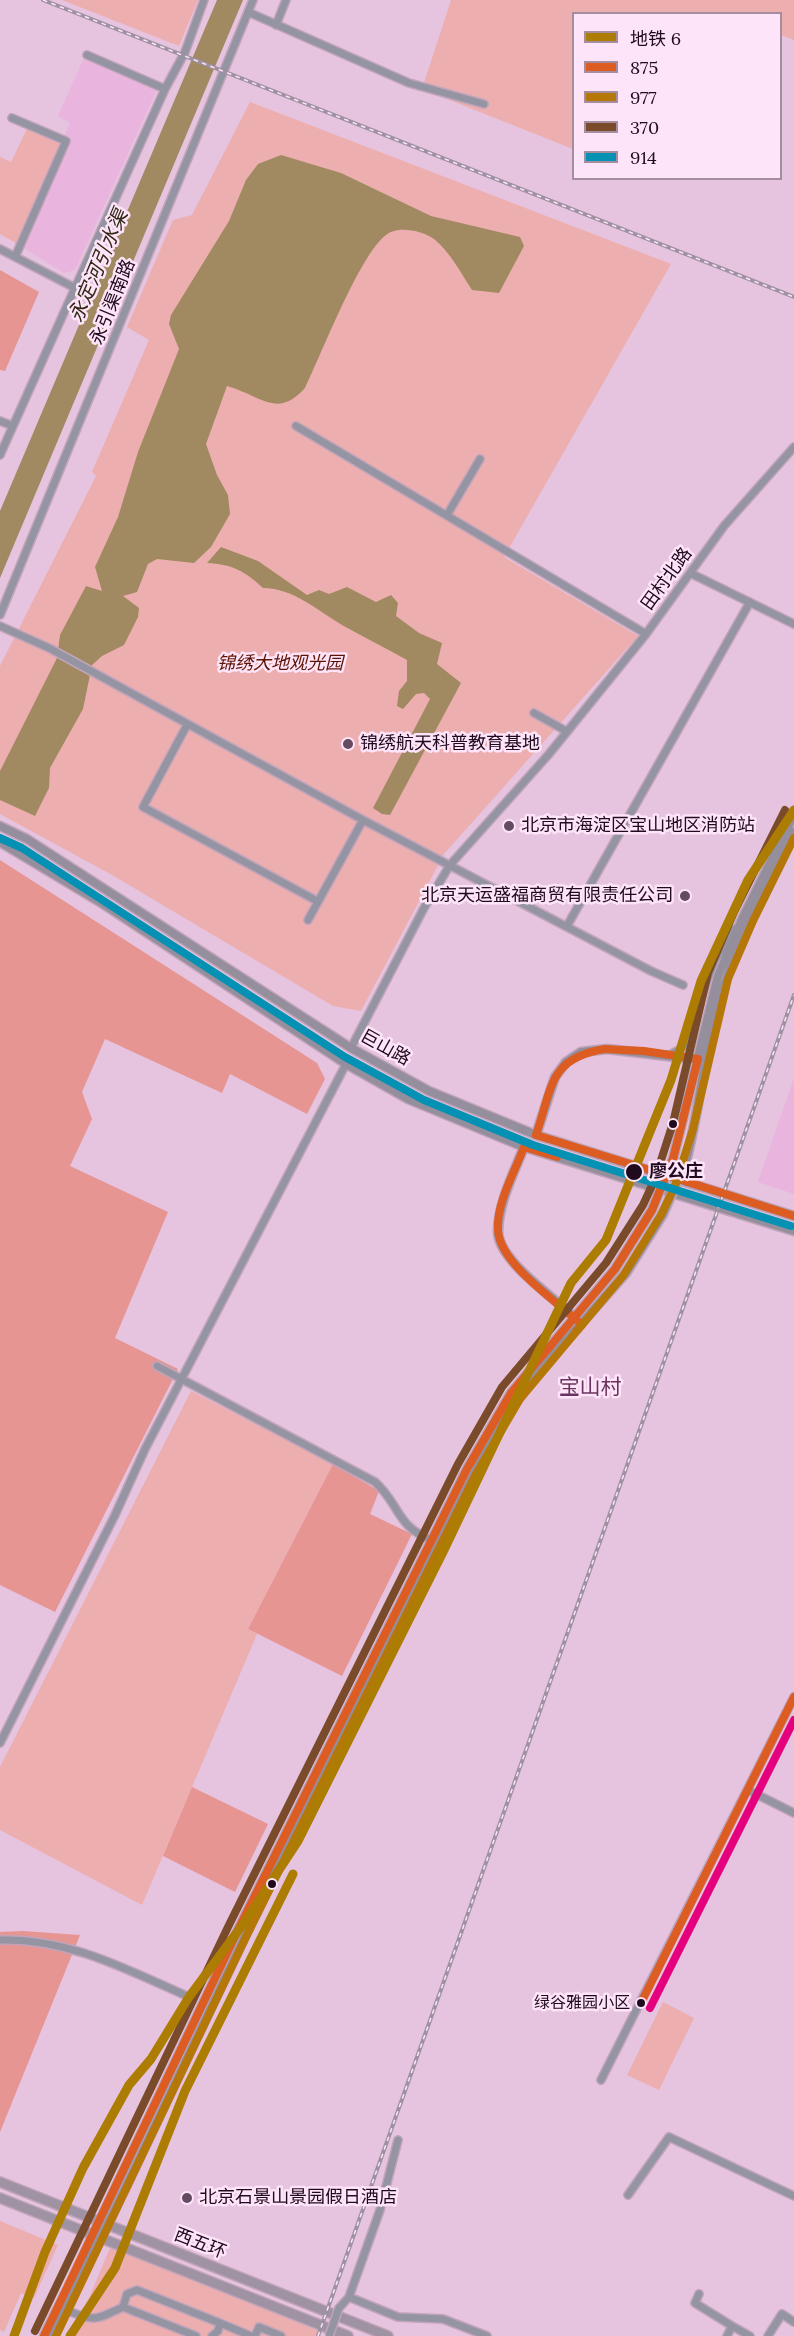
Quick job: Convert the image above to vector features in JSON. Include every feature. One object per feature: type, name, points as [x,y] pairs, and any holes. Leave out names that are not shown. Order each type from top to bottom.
[{"type":"highway","name":"西五环","points":[[0,2182],[388,2336]]},
{"type":"highway","name":"西五环","points":[[0,2198],[348,2336]]},
{"type":"main road","points":[[44,2336],[73,2288],[295,1831],[492,1438],[534,1376],[582,1325],[626,1273],[663,1214],[686,1161],[696,1126],[702,1060],[718,976],[743,917],[794,815]]},
{"type":"main road","name":"巨山路","points":[[0,826],[27,839],[351,1048],[429,1091],[536,1135],[794,1216]]},
{"type":"main road","points":[[127,2174],[237,1932],[467,1469],[511,1393],[540,1355],[575,1318],[615,1269],[652,1210],[673,1159],[717,1005],[738,948],[794,832]]},
{"type":"main road","name":"巨山路","points":[[0,842],[100,902],[346,1064],[408,1099],[524,1147],[794,1231]]},
{"type":"main road","points":[[536,1135],[555,1077],[573,1057],[594,1048],[702,1060]]},
{"type":"main road","points":[[524,1147],[500,1217],[499,1239],[506,1255],[582,1325]]},
{"type":"main road","points":[[53,2336],[66,2310],[73,2288]]},
{"type":"street","points":[[0,455],[165,89],[185,52],[204,0]]},
{"type":"street","name":"永引渠南路","points":[[0,615],[253,0]]},
{"type":"street","points":[[276,25],[286,0]]},
{"type":"street","points":[[248,12],[408,83],[484,104]]},
{"type":"street","points":[[87,55],[165,89]]},
{"type":"street","points":[[12,118],[66,141],[15,257]]},
{"type":"street","points":[[0,249],[75,288]]},
{"type":"street","points":[[0,421],[12,426]]},
{"type":"street","points":[[296,426],[646,634]]},
{"type":"street","name":"田村北路","points":[[351,1048],[424,908],[450,865],[549,754],[646,634],[724,526],[793,450]]},
{"type":"street","points":[[447,515],[480,459]]},
{"type":"street","points":[[690,573],[794,624]]},
{"type":"street","points":[[567,926],[750,602]]},
{"type":"street","points":[[0,626],[49,648],[363,820],[683,985]]},
{"type":"street","points":[[534,713],[566,731]]},
{"type":"street","points":[[187,725],[143,807],[317,902]]},
{"type":"street","points":[[308,920],[363,820]]},
{"type":"street","points":[[668,1056],[682,1048],[688,1041],[699,1002],[715,960],[743,917]]},
{"type":"street","points":[[0,1743],[182,1380],[346,1064]]},
{"type":"street","points":[[157,1366],[375,1482],[388,1494],[404,1524],[432,1540]]},
{"type":"street","points":[[602,2080],[794,1697]]},
{"type":"street","points":[[748,1790],[794,1813]]},
{"type":"street","points":[[0,1940],[61,1946],[92,1954],[189,1997]]},
{"type":"street","points":[[628,2195],[669,2137],[794,2196]]},
{"type":"street","points":[[329,2336],[339,2308],[349,2297],[380,2210],[398,2140]]},
{"type":"street","points":[[123,2307],[127,2294],[137,2290],[253,2336],[259,2327],[281,2336]]},
{"type":"street","points":[[699,2294],[694,2303],[750,2336]]},
{"type":"street","points":[[349,2297],[398,2317],[443,2319],[488,2336]]},
{"type":"street","points":[[66,2310],[89,2319],[102,2317],[123,2307],[196,2336]]},
{"type":"street","points":[[768,2336],[782,2314],[794,2322]]},
{"type":"street","points":[[212,2336],[218,2331],[220,2323]]},
{"type":"street","points":[[727,2336],[732,2326]]},
{"type":"shaded area","points":[[217,0],[243,0],[0,578],[0,511]]},
{"type":"shaded area","points":[[84,58],[157,90],[75,270],[64,273],[16,243],[70,123],[58,116]]},
{"type":"shaded area","points":[[281,155],[341,173],[431,216],[520,237],[524,246],[499,293],[472,290],[450,256],[429,236],[410,230],[391,232],[376,246],[353,283],[305,388],[295,397],[277,404],[227,386],[206,444],[217,475],[228,495],[230,514],[211,547],[194,563],[157,559],[148,564],[137,592],[123,596],[139,608],[138,617],[124,645],[102,656],[92,665],[83,709],[50,768],[49,788],[35,816],[0,800],[0,771],[57,658],[60,635],[86,586],[102,591],[95,567],[118,517],[138,452],[179,349],[169,324],[171,315],[229,221],[246,180],[258,164]]},
{"type":"shaded area","points":[[0,270],[39,292],[5,371],[0,370]]},
{"type":"shaded area","points":[[221,547],[258,561],[307,595],[319,590],[329,594],[347,587],[376,602],[391,595],[398,603],[396,616],[419,633],[442,643],[437,664],[461,683],[390,815],[382,814],[373,808],[430,699],[424,693],[416,694],[403,709],[397,706],[399,691],[407,681],[407,660],[342,625],[295,596],[263,588],[244,573],[231,567],[207,563]]},
{"type":"shaded area","points":[[0,860],[317,1063],[325,1079],[307,1114],[230,1074],[222,1093],[105,1039],[82,1092],[92,1119],[70,1166],[168,1212],[115,1338],[178,1369],[55,1612],[0,1585]]},
{"type":"shaded area","points":[[794,1078],[794,1194],[758,1182]]},
{"type":"shaded area","points":[[333,1464],[379,1491],[370,1514],[412,1534],[342,1676],[248,1629]]},
{"type":"shaded area","points":[[192,1787],[268,1824],[235,1892],[163,1856]]},
{"type":"shaded area","points":[[23,1931],[80,1935],[0,2132],[0,1932]]},
{"type":"green space","points":[[62,0],[198,0],[179,46]]},
{"type":"green space","points":[[451,0],[794,0],[794,40],[782,35],[782,12],[572,12],[572,149],[422,89]]},
{"type":"green space","name":"锦绣大地观光园","points":[[250,102],[671,264],[504,557],[638,636],[444,854],[361,1011],[333,1006],[112,875],[0,814],[0,666],[96,476],[92,472],[149,340],[127,327],[173,220],[192,215]]},
{"type":"green space","points":[[27,129],[61,144],[16,243],[0,234],[0,157],[11,162]]},
{"type":"green space","points":[[191,1391],[333,1464],[248,1629],[257,1634],[142,1905],[0,1830],[0,1767]]},
{"type":"green space","points":[[663,2002],[694,2018],[659,2090],[627,2075]]},
{"type":"green space","points":[[0,2221],[58,2245],[34,2298],[21,2293],[4,2332],[0,2330]]},
{"type":"green space","points":[[112,2243],[318,2331],[316,2336],[73,2336]]},
{"type":"railway","points":[[43,0],[794,297]]},
{"type":"railway","points":[[318,2336],[794,995]]},
{"type":"metro line","name":"6","points":[[14,2336],[45,2252],[83,2168],[129,2085],[151,2059],[189,1997],[244,1923],[298,1841],[444,1550],[571,1283],[606,1240],[671,1080],[701,981],[748,880],[794,810]]},
{"type":"metro line","name":"6","points":[[70,2336],[115,2268],[185,2091],[293,1874]]},
{"type":"transit line","name":"370","points":[[35,2331],[228,1927],[458,1464],[502,1387],[606,1263],[643,1205],[655,1179],[673,1123],[708,973],[734,912],[785,810]]},
{"type":"transit line","name":"914","points":[[0,838],[22,848],[345,1057],[424,1100],[533,1145],[791,1226]]},
{"type":"transit line","name":"977","points":[[56,2336],[246,1937],[476,1474],[520,1399],[623,1276],[661,1215],[675,1186],[693,1129],[728,979],[753,921],[794,838]]},
{"type":"transit line","name":"875","points":[[605,1049],[644,1051],[698,1059],[673,1159],[666,1175],[536,1135],[550,1090],[562,1068],[586,1053],[605,1049]]},
{"type":"transit line","name":"875","points":[[557,1157],[524,1147],[503,1198],[498,1230],[501,1243],[519,1269],[582,1325],[576,1331]]},
{"type":"transit line","name":"875","points":[[44,2336],[237,1932],[467,1469],[511,1393],[615,1269],[652,1210],[666,1175]]},
{"type":"transit line","name":"875","points":[[666,1175],[794,1216]]},
{"type":"transit line","name":"875","points":[[641,2003],[794,1697]]},
{"type":"transit line","points":[[650,2008],[794,1720]]},
{"type":"place","name":"锦绣航天科普教育基地","points":[[348,744]]},
{"type":"place","name":"北京市海淀区宝山地区消防站","points":[[509,826]]},
{"type":"place","name":"北京天运盛福商贸有限责任公司","points":[[685,896]]},
{"type":"place","name":"廖公庄","points":[[634,1172]]},
{"type":"place","name":"绿谷雅园小区","points":[[641,2003]]},
{"type":"place","name":"北京石景山景园假日酒店","points":[[187,2198]]},
{"type":"district","name":"宝山村","points":[[590,1388]]},
{"type":"water label","name":"永定河引水渠","points":[[99,266]]}]
